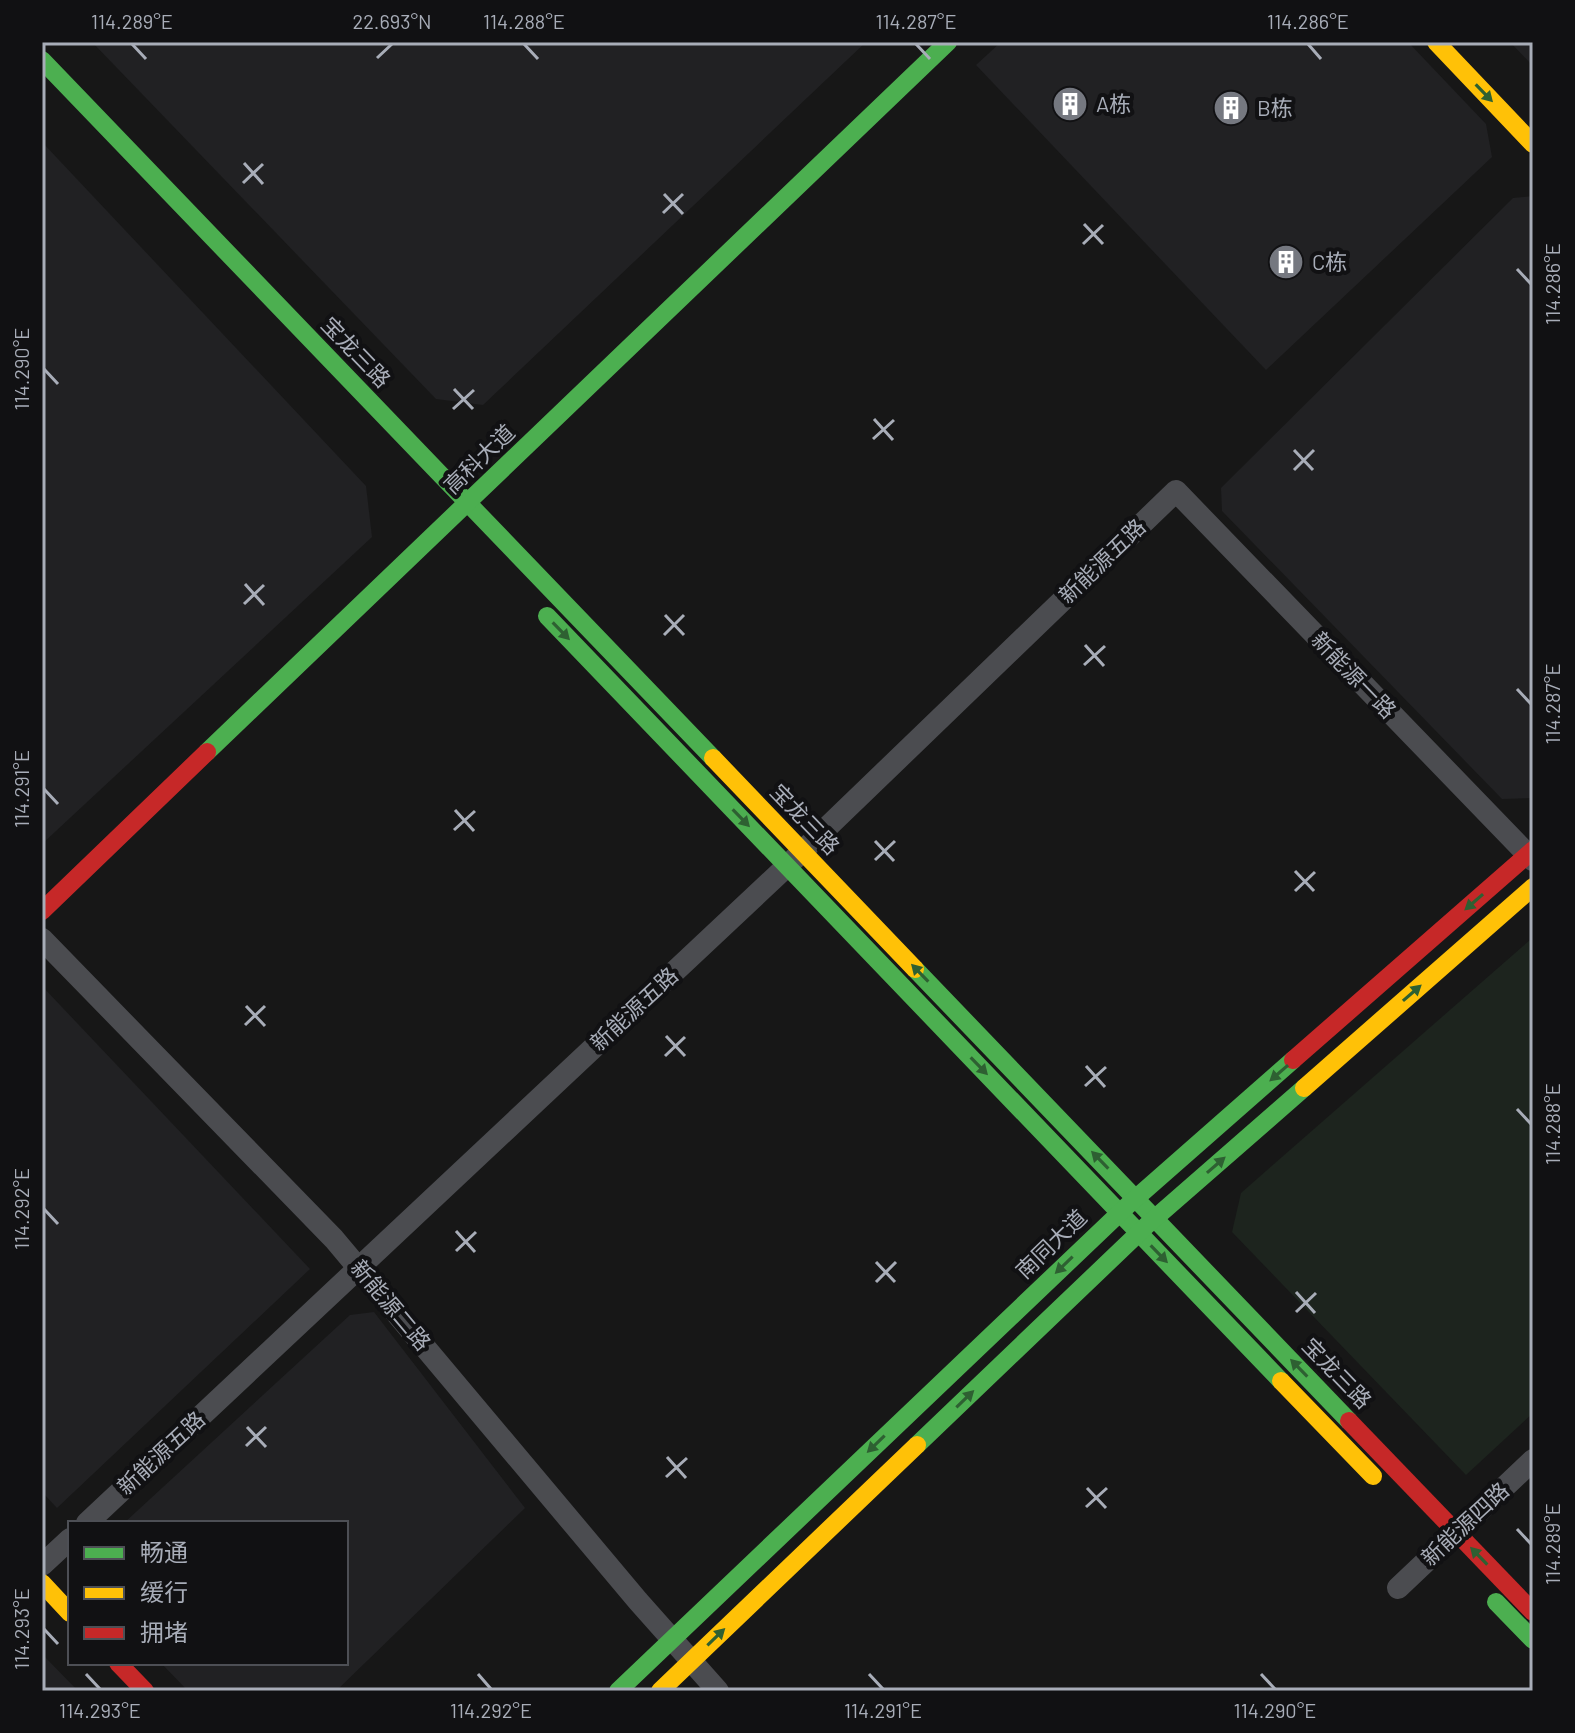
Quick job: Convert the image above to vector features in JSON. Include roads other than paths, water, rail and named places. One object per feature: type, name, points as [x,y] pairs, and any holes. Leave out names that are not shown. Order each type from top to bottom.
[{"type":"street","name":"高科大道","points":[[42,911],[948,42]]},
{"type":"street","points":[[1436,42],[1533,144]]},
{"type":"street","name":"宝龙三路","points":[[42,60],[468,503],[1119,1212],[1383,1486]]},
{"type":"street","name":"新能源一路","points":[[1176,491],[1531,855]]},
{"type":"street","name":"新能源五路","points":[[89,1521],[794,858],[1176,491]]},
{"type":"street","name":"宝龙三路","points":[[537,605],[1136,1198],[1443,1538],[1533,1612]]},
{"type":"street","name":"南同大道","points":[[618,1691],[1119,1212],[1531,855]]},
{"type":"street","points":[[660,1691],[1155,1218],[1533,887]]},
{"type":"street","name":"新能源二路","points":[[42,939],[334,1239],[718,1691]]},
{"type":"street","name":"新能源四路","points":[[1398,1588],[1443,1538],[1533,1460]]},
{"type":"street","name":"宝龙三路","points":[[1443,1538],[1458,1563]]},
{"type":"street","points":[[42,1565],[68,1541]]},
{"type":"street","points":[[42,1583],[68,1611]]},
{"type":"street","points":[[1486,1592],[1533,1640]]},
{"type":"street","points":[[120,1665],[145,1691]]},
{"type":"place","name":"A栋","points":[[1070,104]]},
{"type":"place","name":"B栋","points":[[1231,108]]},
{"type":"place","name":"C栋","points":[[1286,262]]}]
